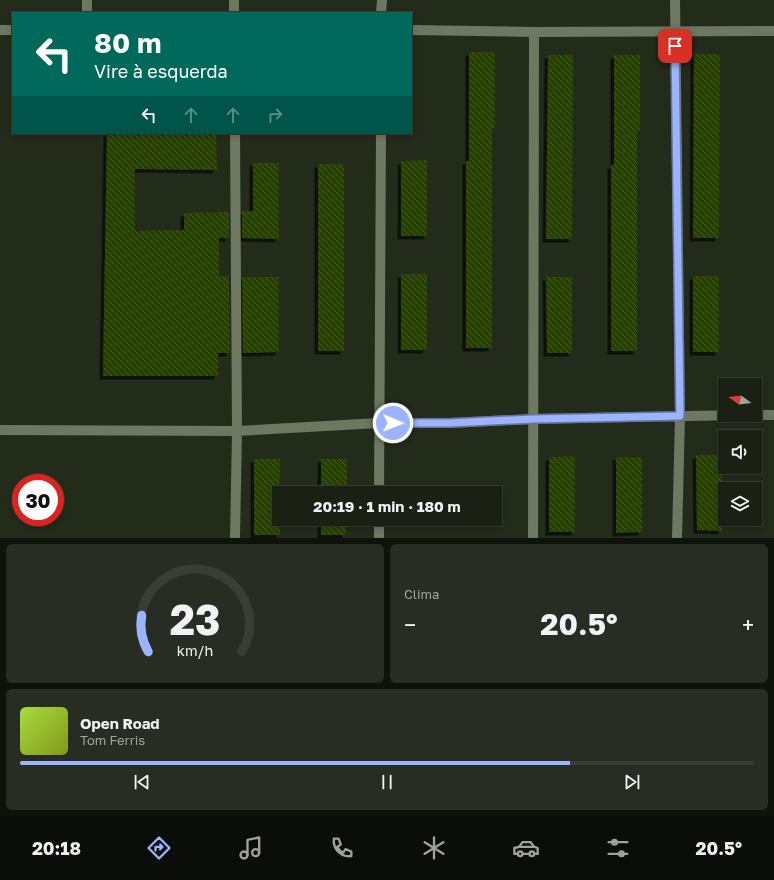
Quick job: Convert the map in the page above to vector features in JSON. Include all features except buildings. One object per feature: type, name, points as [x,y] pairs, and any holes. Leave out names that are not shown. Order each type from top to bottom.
[{"type":"street","points":[[87,0],[87,12]]},
{"type":"street","points":[[234,0],[234,12]]},
{"type":"street","points":[[382,0],[382,12]]},
{"type":"street","points":[[675,0],[674,31],[680,416],[677,538]]},
{"type":"street","points":[[0,30],[12,30]]},
{"type":"street","points":[[412,30],[534,32],[774,31]]},
{"type":"street","points":[[533,538],[534,32]]},
{"type":"street","points":[[235,134],[237,431],[236,538]]},
{"type":"street","points":[[379,486],[381,134]]},
{"type":"street","points":[[0,430],[237,431],[379,423],[449,423],[533,419],[718,415]]},
{"type":"street","points":[[762,415],[774,415]]},
{"type":"street","points":[[379,526],[379,538]]},
{"type":"route","points":[[393,423],[449,423],[533,419],[680,416],[675,46]]}]
